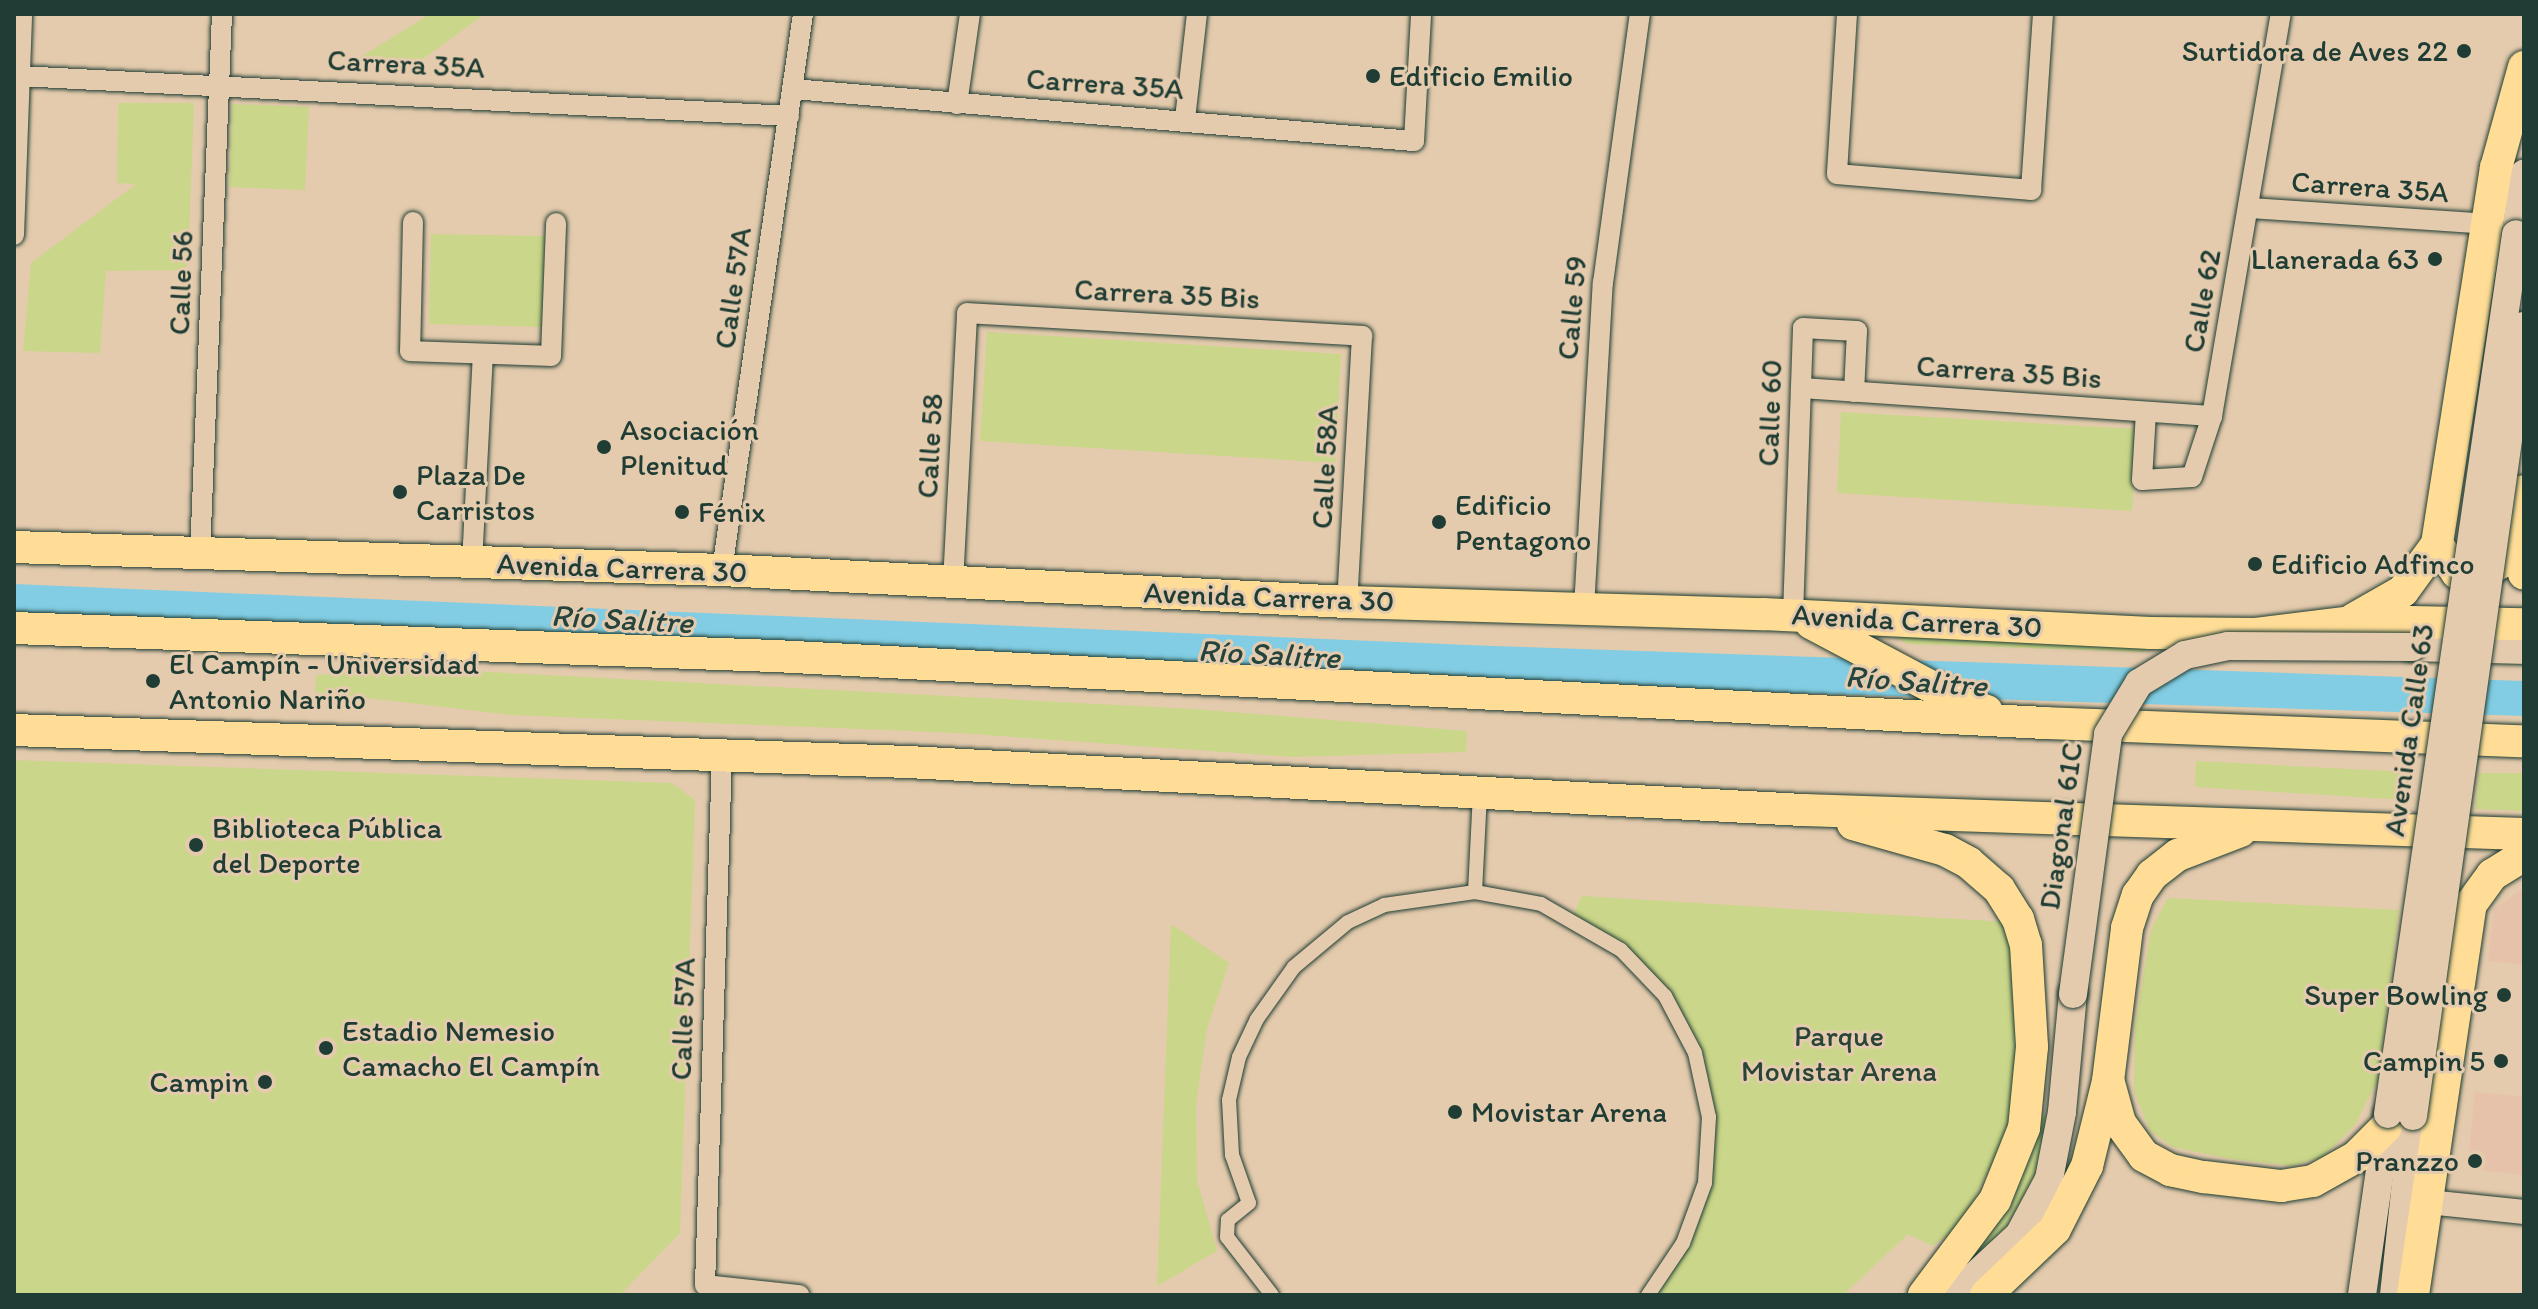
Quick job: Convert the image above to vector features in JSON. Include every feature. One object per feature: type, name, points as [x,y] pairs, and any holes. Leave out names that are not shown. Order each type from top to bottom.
[{"type":"highway","points":[[2345,623],[2403,591],[2437,544],[2501,229],[2524,67]]},
{"type":"highway","points":[[2524,491],[2518,532],[2524,574]]},
{"type":"highway","points":[[2437,544],[2457,573],[2480,575],[2500,563],[2518,532]]},
{"type":"highway","name":"Avenida Carrera 30","points":[[14,547],[722,570],[1347,602],[1793,615],[2233,635],[2345,623],[2524,624]]},
{"type":"highway","points":[[1793,615],[1849,640],[1964,704],[2045,723]]},
{"type":"highway","points":[[14,628],[775,656],[2045,723],[2524,741]]},
{"type":"highway","points":[[14,730],[722,756],[1804,810],[2524,834]]},
{"type":"highway","points":[[1804,810],[1945,850],[1969,863],[1999,889],[2018,919],[2026,945],[2032,1047],[2024,1128],[1995,1200],[1924,1295]]},
{"type":"highway","points":[[1986,1295],[2035,1252],[2068,1209],[2087,1166],[2108,1081],[2127,928],[2138,895],[2178,855],[2264,824]]},
{"type":"highway","points":[[2413,1295],[2471,904],[2492,875],[2524,855]]},
{"type":"highway","points":[[2108,1081],[2120,1123],[2144,1156],[2170,1170],[2204,1177],[2281,1186],[2313,1181],[2356,1157],[2396,1119]]},
{"type":"main road","name":"Avenida Calle 63","points":[[2394,1295],[2396,1119],[2501,229],[2524,174]]},
{"type":"main road","name":"Avenida Calle 63","points":[[2362,1295],[2396,1119],[2524,326]]},
{"type":"main road","name":"Diagonal 61C","points":[[1954,1295],[2019,1235],[2049,1179],[2060,1123],[2073,994],[2106,746],[2116,717],[2139,683],[2185,655],[2228,646],[2524,650]]},
{"type":"street","points":[[14,235],[22,14]]},
{"type":"street","name":"Calle 56","points":[[200,554],[222,14]]},
{"type":"street","name":"Calle 57A","points":[[722,570],[803,14]]},
{"type":"street","points":[[957,104],[970,14]]},
{"type":"street","points":[[1185,119],[1197,14]]},
{"type":"street","name":"Carrera 35A","points":[[793,89],[957,104],[1185,119],[1414,141],[1421,14]]},
{"type":"street","name":"Calle 59","points":[[1584,608],[1604,270],[1640,14]]},
{"type":"street","points":[[1847,14],[1837,174],[2031,190],[2043,14]]},
{"type":"street","name":"Calle 62","points":[[2146,412],[2142,480],[2192,477],[2212,416],[2281,14]]},
{"type":"street","name":"Carrera 35A","points":[[19,76],[219,83],[789,116]]},
{"type":"street","name":"Carrera 35A","points":[[2249,208],[2501,229]]},
{"type":"street","points":[[413,222],[410,351],[551,356],[556,223]]},
{"type":"street","name":"Carrera 35 Bis","points":[[967,313],[1362,336]]},
{"type":"street","name":"Calle 58","points":[[953,583],[967,313]]},
{"type":"street","name":"Calle 60","points":[[1793,615],[1803,328],[1857,331],[1854,392]]},
{"type":"street","name":"Calle 58A","points":[[1347,602],[1362,336]]},
{"type":"street","points":[[472,563],[483,354]]},
{"type":"street","name":"Carrera 35 Bis","points":[[1801,388],[2212,416]]},
{"type":"street","name":"Calle 57A","points":[[722,756],[705,1285],[799,1295]]},
{"type":"street","points":[[1475,892],[1480,792]]},
{"type":"street","points":[[1272,1295],[1227,1237],[1228,1220],[1249,1203],[1232,1155],[1229,1100],[1239,1057],[1257,1019],[1294,967],[1348,922],[1384,905],[1475,892],[1541,904],[1621,950],[1665,996],[1695,1053],[1709,1117],[1705,1183],[1683,1243],[1648,1295]]},
{"type":"street","points":[[2428,1202],[2524,1212]]},
{"type":"shaded area","points":[[2524,888],[2524,965],[2488,961],[2494,909]]},
{"type":"shaded area","points":[[2475,1092],[2524,1097],[2524,1175],[2467,1169]]},
{"type":"green space","points":[[430,14],[485,14],[417,63],[354,61]]},
{"type":"green space","points":[[118,103],[194,103],[188,263],[185,270],[106,271],[100,353],[23,351],[31,263],[136,184],[117,183]]},
{"type":"green space","points":[[232,104],[309,107],[305,190],[229,187]]},
{"type":"green space","points":[[431,234],[545,236],[544,327],[429,324]]},
{"type":"green space","points":[[987,332],[1341,354],[1335,463],[980,441]]},
{"type":"green space","points":[[1841,412],[2137,429],[2132,511],[1837,493]]},
{"type":"green space","points":[[1881,629],[2166,644],[2142,652],[1908,644]]},
{"type":"green space","points":[[413,668],[1194,709],[1467,731],[1466,752],[1293,757],[957,733],[512,715],[315,692],[316,675]]},
{"type":"green space","name":"Estadio Nemesio Camacho El Campín","points":[[14,760],[672,783],[695,800],[680,1233],[620,1295],[14,1295]]},
{"type":"green space","points":[[2196,761],[2410,772],[2406,800],[2195,787]]},
{"type":"green space","points":[[2479,773],[2524,773],[2524,811],[2475,809]]},
{"type":"green space","name":"Parque Movistar Arena","points":[[1582,896],[2007,922],[2020,966],[2016,1104],[2002,1144],[1960,1227],[1932,1246],[1908,1234],[1843,1295],[1642,1295],[1668,1262],[1700,1190],[1706,1129],[1698,1074],[1662,997],[1619,953],[1569,924]]},
{"type":"green space","points":[[2168,898],[2399,910],[2378,1080],[2355,1125],[2323,1157],[2292,1166],[2231,1159],[2173,1147],[2150,1131],[2134,1091],[2135,1026],[2151,930]]},
{"type":"green space","points":[[1171,924],[1229,963],[1207,1029],[1196,1104],[1197,1180],[1217,1251],[1157,1286]]},
{"type":"green space","points":[[2040,1115],[2053,1116],[2037,1174],[2002,1233],[1960,1273]]},
{"type":"water","name":"Río Salitre","points":[[14,584],[1493,646],[2524,681],[2524,716],[1477,683],[14,623]]},
{"type":"place","name":"Surtidora de Aves 22","points":[[2464,51]]},
{"type":"place","name":"Edificio Emilio","points":[[1373,76]]},
{"type":"place","name":"Llanerada 63","points":[[2435,259]]},
{"type":"place","name":"Asociación Plenitud","points":[[604,447]]},
{"type":"place","name":"Plaza De Carristos","points":[[400,492]]},
{"type":"place","name":"Fénix","points":[[682,512]]},
{"type":"place","name":"Edificio Pentagono","points":[[1439,522]]},
{"type":"place","name":"Edificio Adfinco","points":[[2255,564]]},
{"type":"place","name":"El Campín - Universidad Antonio Nariño","points":[[153,681]]},
{"type":"place","name":"Biblioteca Pública del Deporte","points":[[196,845]]},
{"type":"place","name":"Super Bowling","points":[[2504,995]]},
{"type":"place","name":"Estadio Nemesio Camacho El Campín","points":[[326,1048]]},
{"type":"place","name":"Campin 5","points":[[2501,1061]]},
{"type":"place","name":"Campin","points":[[265,1082]]},
{"type":"place","name":"Movistar Arena","points":[[1455,1112]]},
{"type":"place","name":"Pranzzo","points":[[2475,1161]]}]
